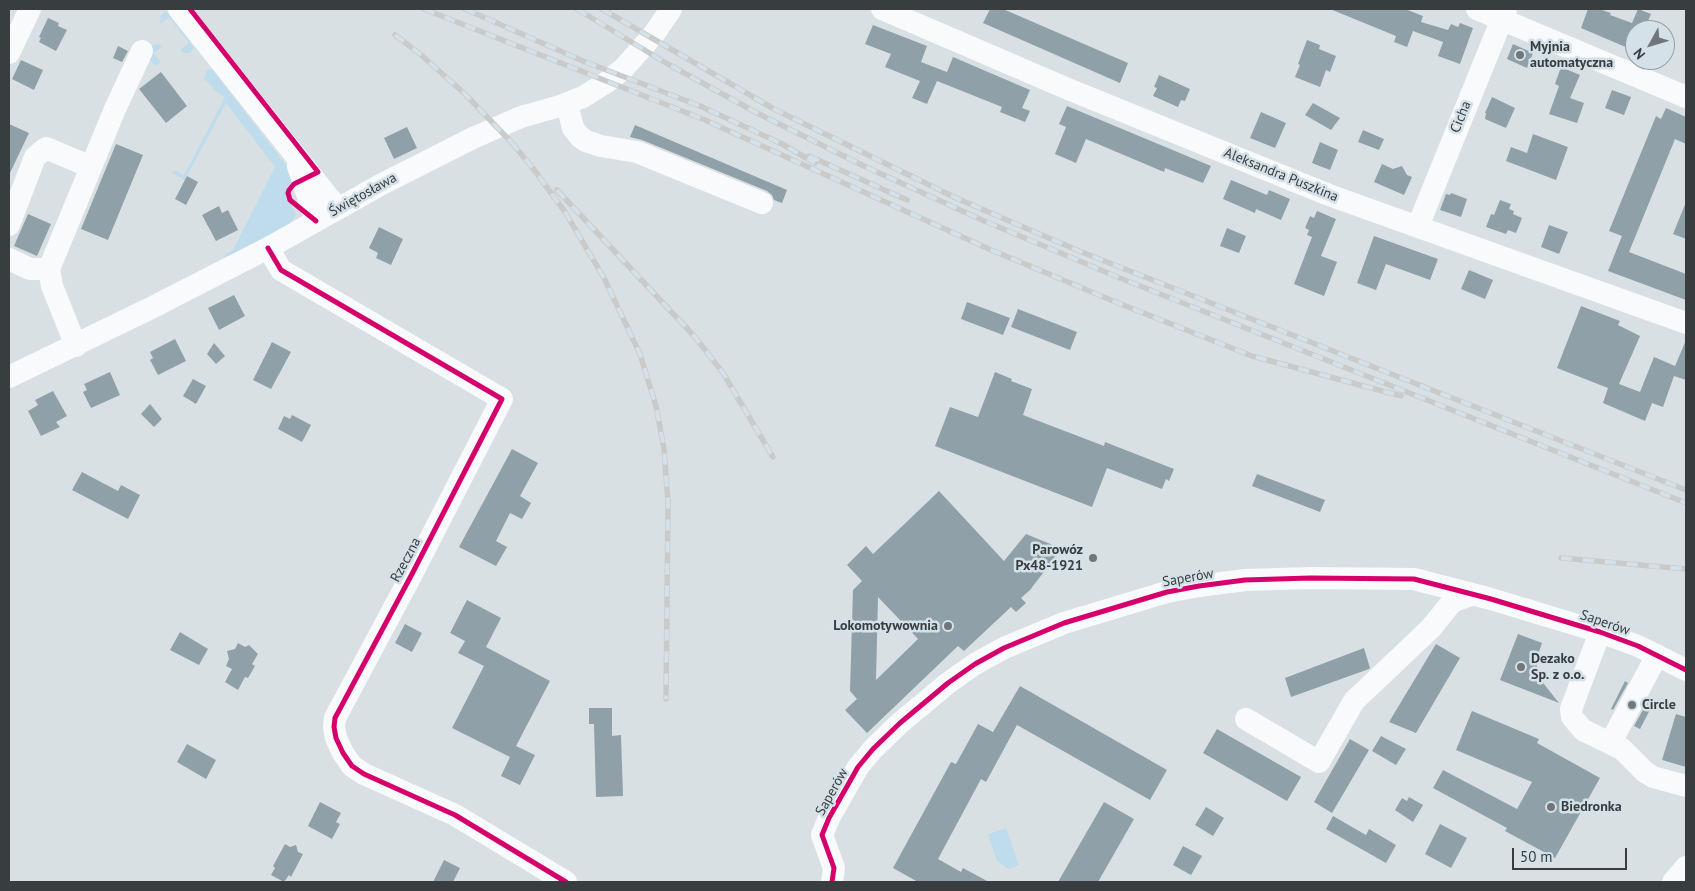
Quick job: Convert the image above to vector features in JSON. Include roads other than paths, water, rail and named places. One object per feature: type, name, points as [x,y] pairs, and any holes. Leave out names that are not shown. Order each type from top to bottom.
[{"type":"street","points":[[9,53],[30,9]]},
{"type":"street","points":[[179,9],[296,158],[338,208]]},
{"type":"street","name":"Świętosława","points":[[9,377],[76,346],[268,248],[382,184],[475,137],[521,117],[567,104],[594,90],[624,68],[654,34],[671,9]]},
{"type":"street","name":"Aleksandra Puszkina","points":[[882,9],[1141,119],[1329,195],[1686,322]]},
{"type":"street","points":[[1477,9],[1503,14],[1686,97]]},
{"type":"street","name":"Cicha","points":[[1418,226],[1503,14]]},
{"type":"street","points":[[76,346],[52,286],[49,269],[115,109],[142,50]]},
{"type":"street","points":[[567,104],[573,128],[586,142],[637,152],[762,203]]},
{"type":"street","points":[[9,225],[35,157],[46,148],[91,167]]},
{"type":"street","points":[[296,158],[316,221]]},
{"type":"street","name":"Rzeczna","points":[[268,248],[281,270],[502,399],[399,600],[335,718],[334,727],[336,738],[352,766],[364,774],[455,815],[566,882]]},
{"type":"street","points":[[9,259],[30,269],[49,269]]},
{"type":"street","name":"Saperów","points":[[832,882],[834,868],[822,835],[829,818],[858,768],[873,749],[900,723],[948,683],[975,664],[1028,637],[1064,623],[1167,592],[1245,580],[1310,578],[1414,579],[1600,632],[1658,655],[1686,670]]},
{"type":"street","points":[[1246,719],[1318,762],[1354,702],[1431,628],[1452,602],[1471,595]]},
{"type":"street","points":[[1600,632],[1571,709],[1572,717],[1583,730],[1622,749],[1645,772],[1653,777],[1686,786]]},
{"type":"street","points":[[1611,742],[1658,655]]},
{"type":"street","points":[[1673,882],[1686,867]]},
{"type":"railway","points":[[424,9],[705,120],[989,249],[1118,303],[1252,356],[1401,396]]},
{"type":"railway","points":[[465,9],[583,61],[700,106],[782,144],[815,163]]},
{"type":"railway","points":[[577,9],[666,63],[757,113],[864,166],[982,220],[1120,278],[1686,503]]},
{"type":"railway","points":[[602,9],[774,109],[956,198],[1079,251],[1686,490]]},
{"type":"railway","points":[[395,35],[420,54],[465,94],[516,147]]},
{"type":"railway","points":[[511,142],[565,212],[604,278],[640,354],[656,406],[664,449],[668,502],[666,699]]},
{"type":"railway","points":[[809,156],[907,200]]},
{"type":"railway","points":[[557,190],[695,337],[723,373],[773,457]]},
{"type":"railway","points":[[1561,558],[1686,569]]},
{"type":"place","name":"Myjnia automatyczna","points":[[1520,55]]},
{"type":"place","name":"Parowóz Px48-1921","points":[[1093,558]]},
{"type":"place","name":"Lokomotywownia","points":[[948,626]]},
{"type":"place","name":"Dezako Sp. z o.o.","points":[[1521,667]]},
{"type":"place","name":"Circle","points":[[1632,705]]},
{"type":"place","name":"Biedronka","points":[[1551,807]]}]
